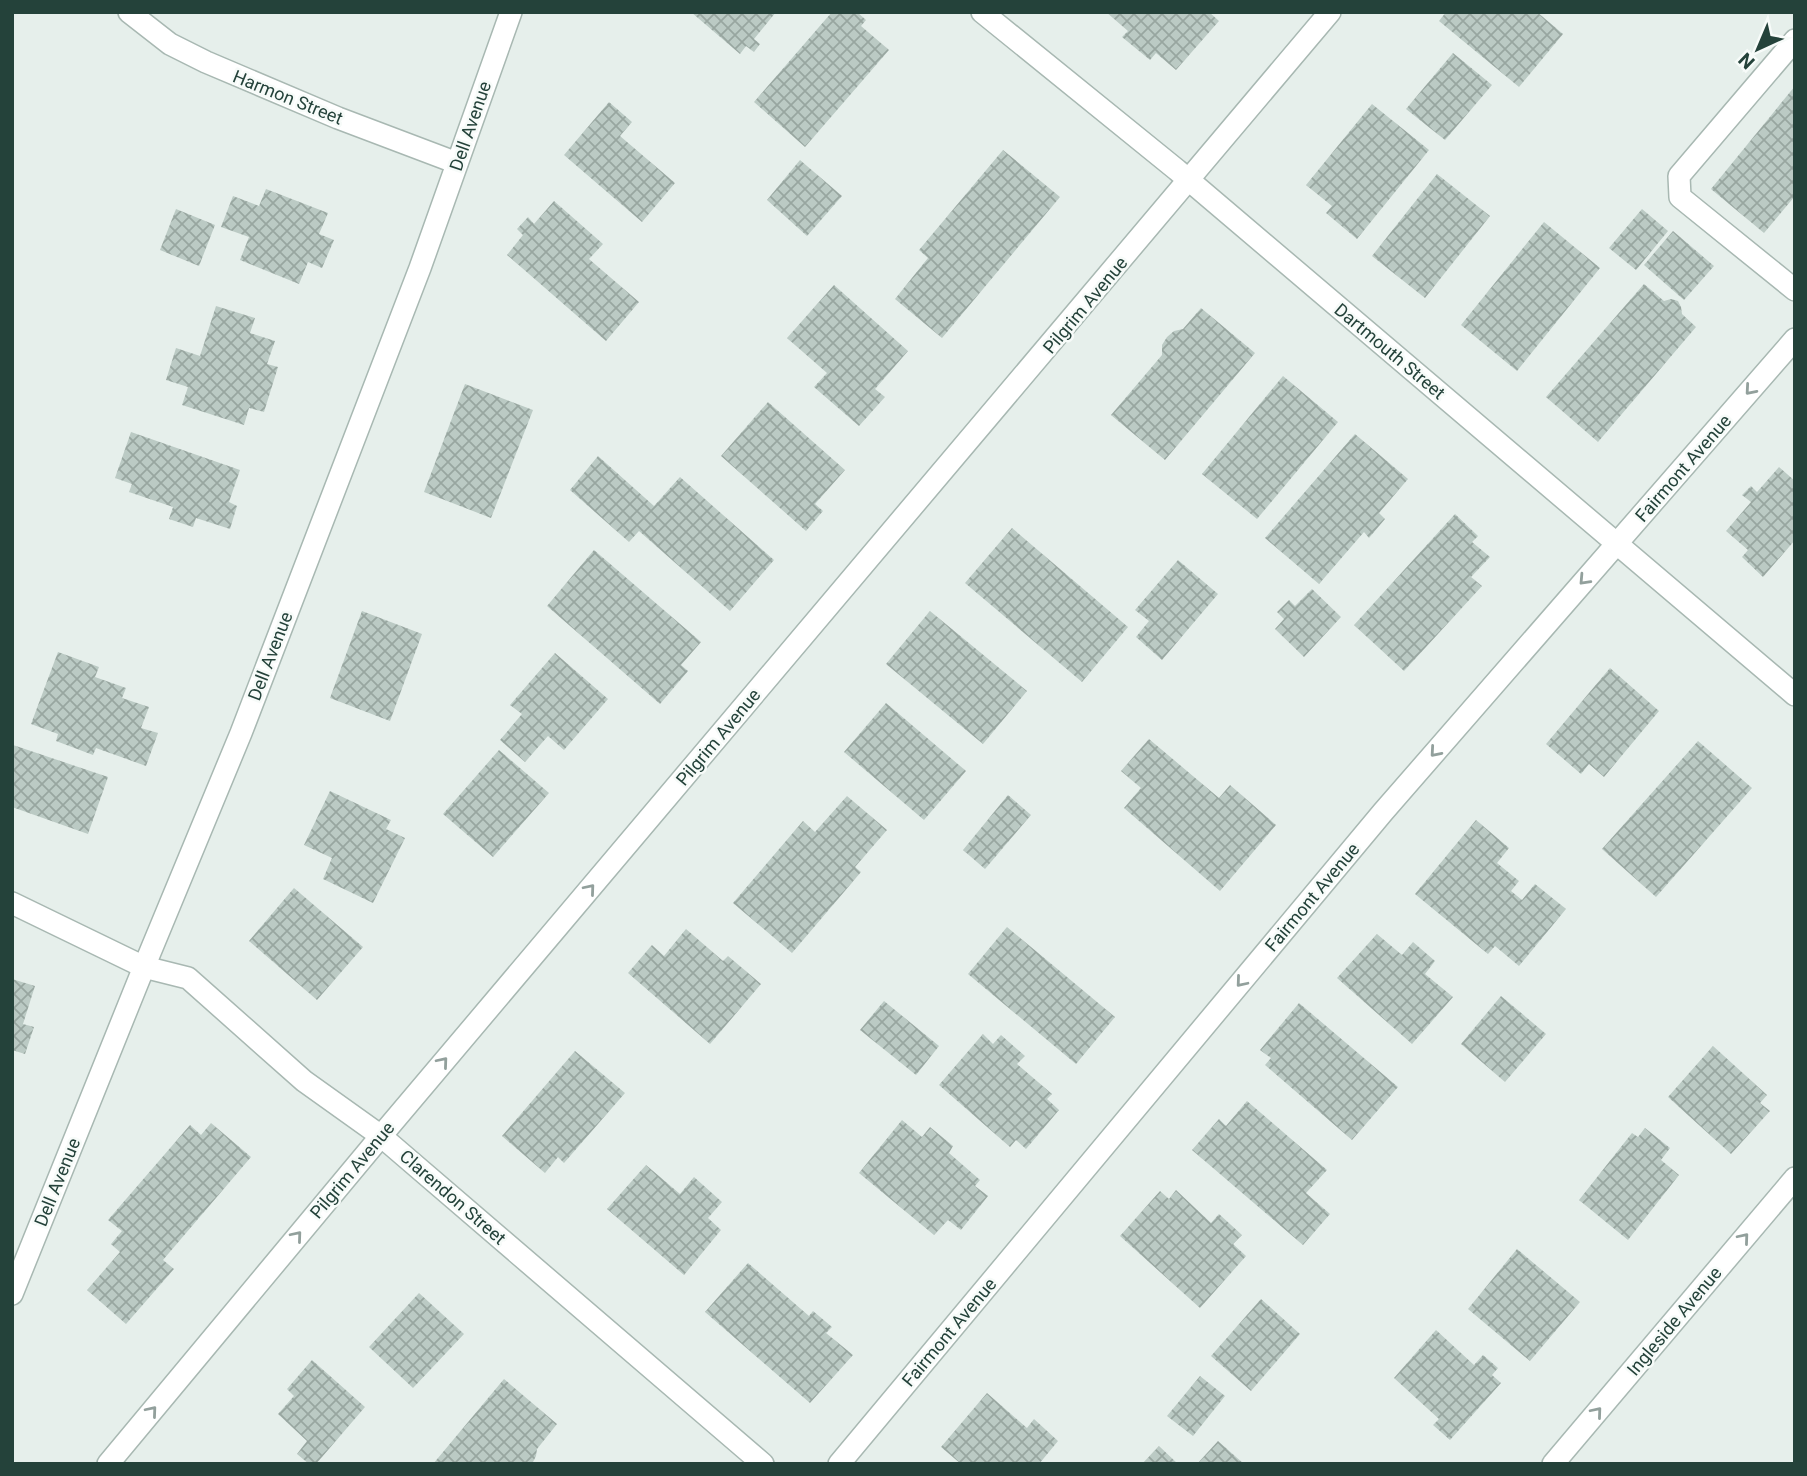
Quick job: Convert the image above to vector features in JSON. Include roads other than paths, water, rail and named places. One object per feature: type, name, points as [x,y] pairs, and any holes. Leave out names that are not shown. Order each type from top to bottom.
[{"type":"street","name":"Harmon Street","points":[[129,12],[170,44],[205,62],[338,118],[457,163]]},
{"type":"street","name":"Dell Avenue","points":[[12,1294],[241,733],[415,281],[511,12]]},
{"type":"street","name":"Dartmouth Street","points":[[982,12],[1189,181],[1795,695]]},
{"type":"street","name":"Pilgrim Avenue","points":[[108,1464],[381,1136],[1330,12]]},
{"type":"street","points":[[1795,40],[1678,176],[1680,197],[1795,290]]},
{"type":"street","name":"Fairmont Avenue","points":[[839,1464],[1384,812],[1795,339]]},
{"type":"street","name":"Clarendon Street","points":[[12,903],[144,967],[188,978],[304,1081],[381,1136],[763,1464]]},
{"type":"street","name":"Ingleside Avenue","points":[[1553,1464],[1795,1178]]}]
